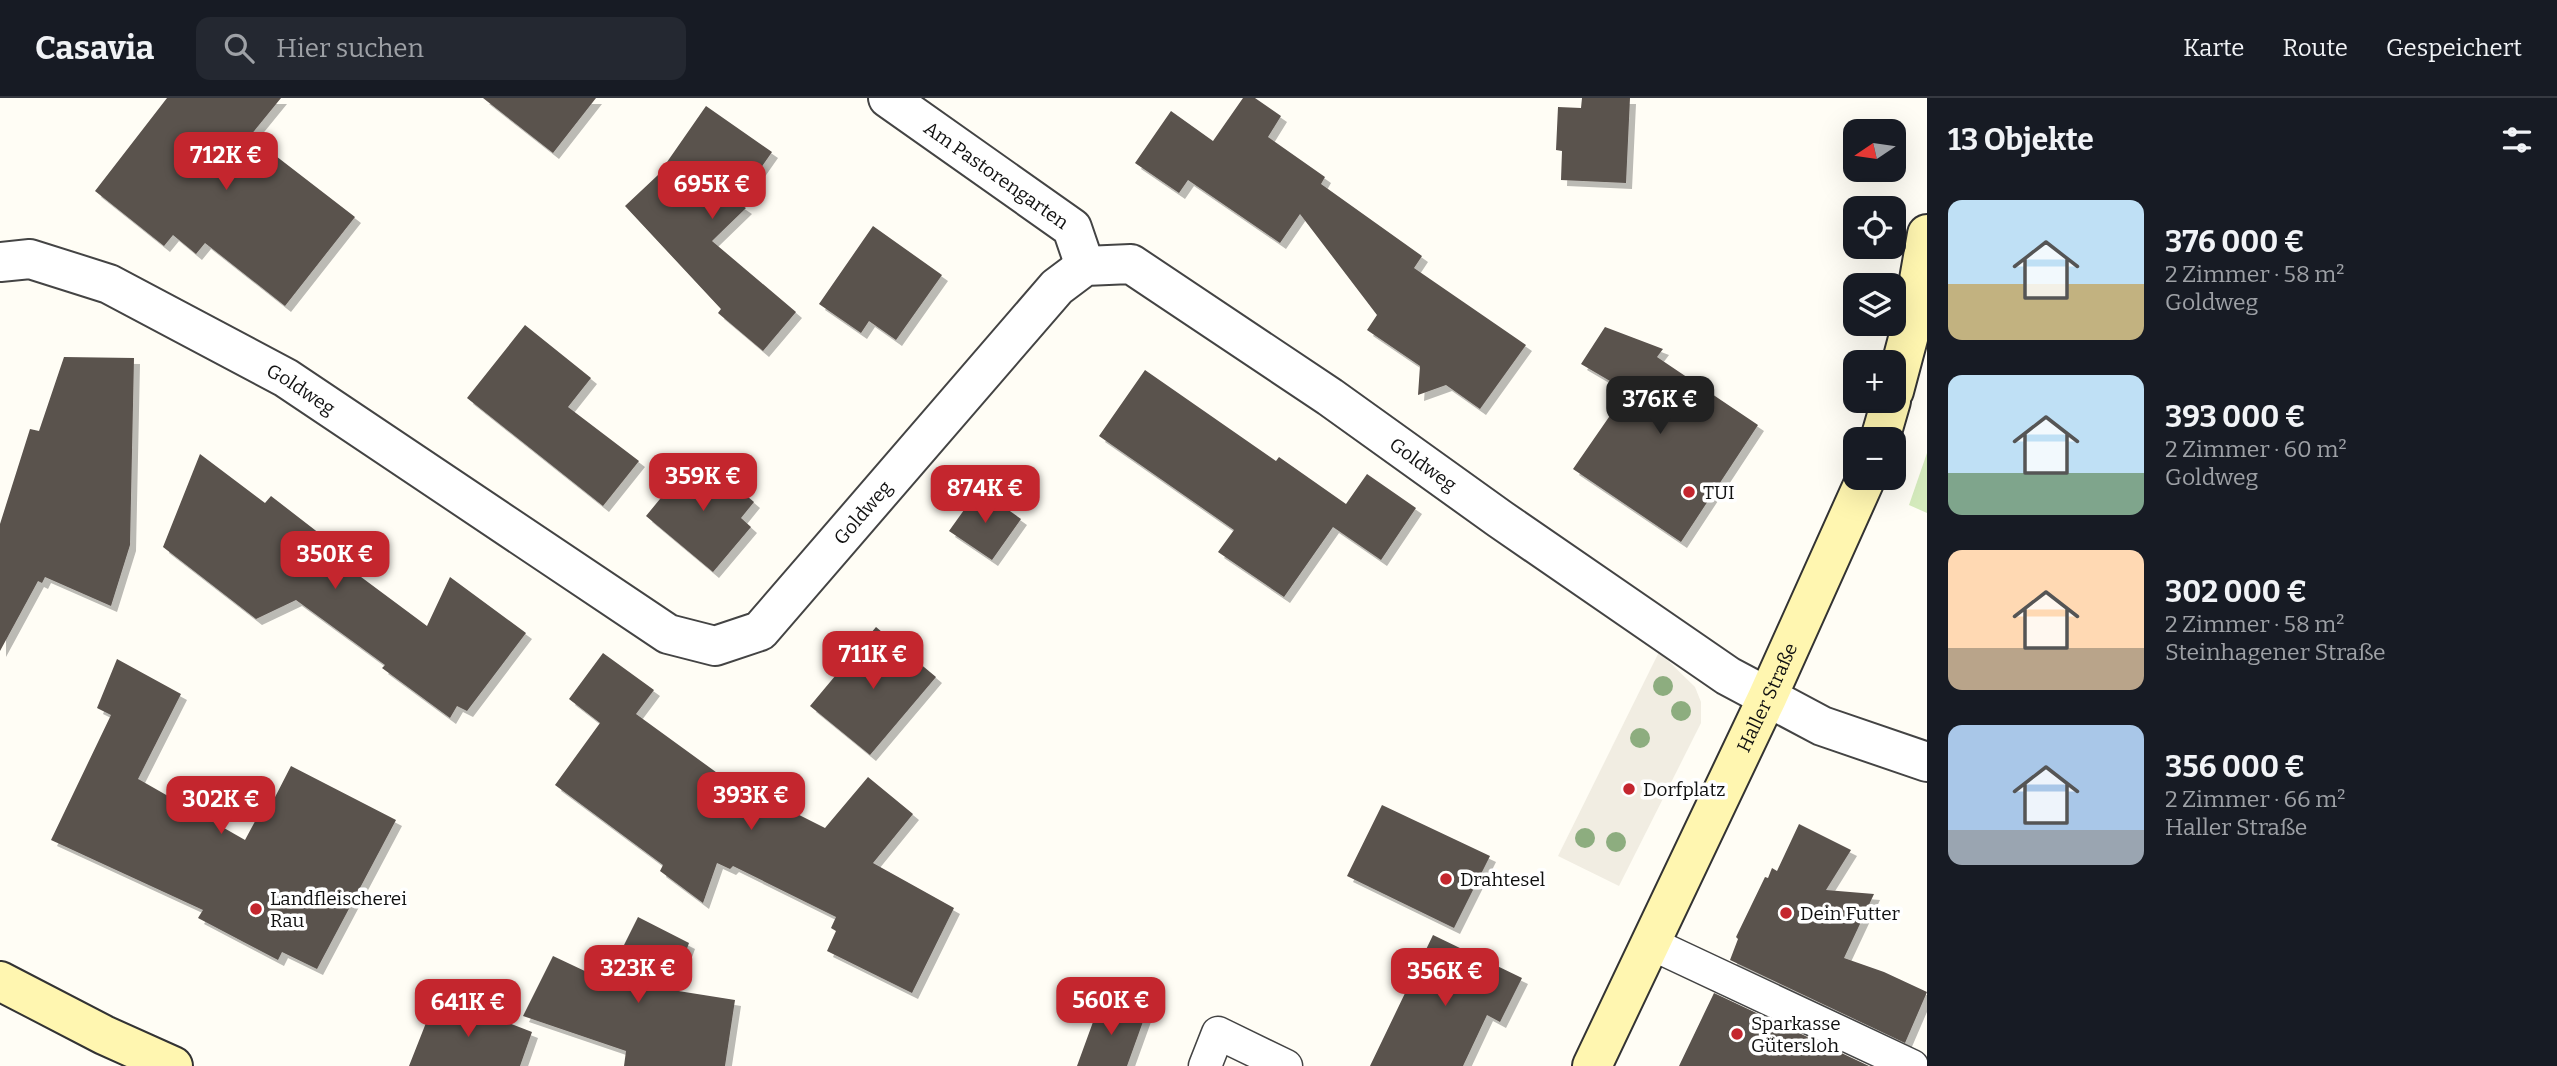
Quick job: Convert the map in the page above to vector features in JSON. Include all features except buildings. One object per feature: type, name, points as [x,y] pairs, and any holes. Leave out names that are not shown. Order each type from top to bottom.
[{"type":"street","name":"Am Pastorengarten","points":[[888,98],[1072,228],[1086,266]]},
{"type":"street","points":[[1905,350],[1927,234]]},
{"type":"street","name":"Goldweg","points":[[0,262],[30,259],[109,284],[286,378],[668,634],[715,646],[760,631],[1057,287],[1086,266],[1131,264],[1330,397],[1500,519],[1728,676],[1822,726],[1927,762]]},
{"type":"street","name":"Haller Straße","points":[[1592,1066],[1768,698],[1861,490]]},
{"type":"street","points":[[0,981],[104,1035],[173,1066]]},
{"type":"lane","points":[[1650,943],[1912,1066]]},
{"type":"lane","points":[[1205,1066],[1218,1033],[1286,1066]]},
{"type":"green space","points":[[1927,453],[1927,513],[1909,505]]},
{"type":"shaded area","name":"Dorfplatz","points":[[1659,652],[1695,687],[1701,702],[1701,723],[1619,886],[1558,856]]},
{"type":"place","name":"TUI","points":[[1689,492]]},
{"type":"place","name":"Dorfplatz","points":[[1629,789]]},
{"type":"place","name":"Drahtesel","points":[[1446,879]]},
{"type":"place","name":"Landfleischerei Rau","points":[[256,909]]},
{"type":"place","name":"Dein Futter","points":[[1786,913]]},
{"type":"place","name":"Sparkasse Gütersloh","points":[[1737,1034]]}]
